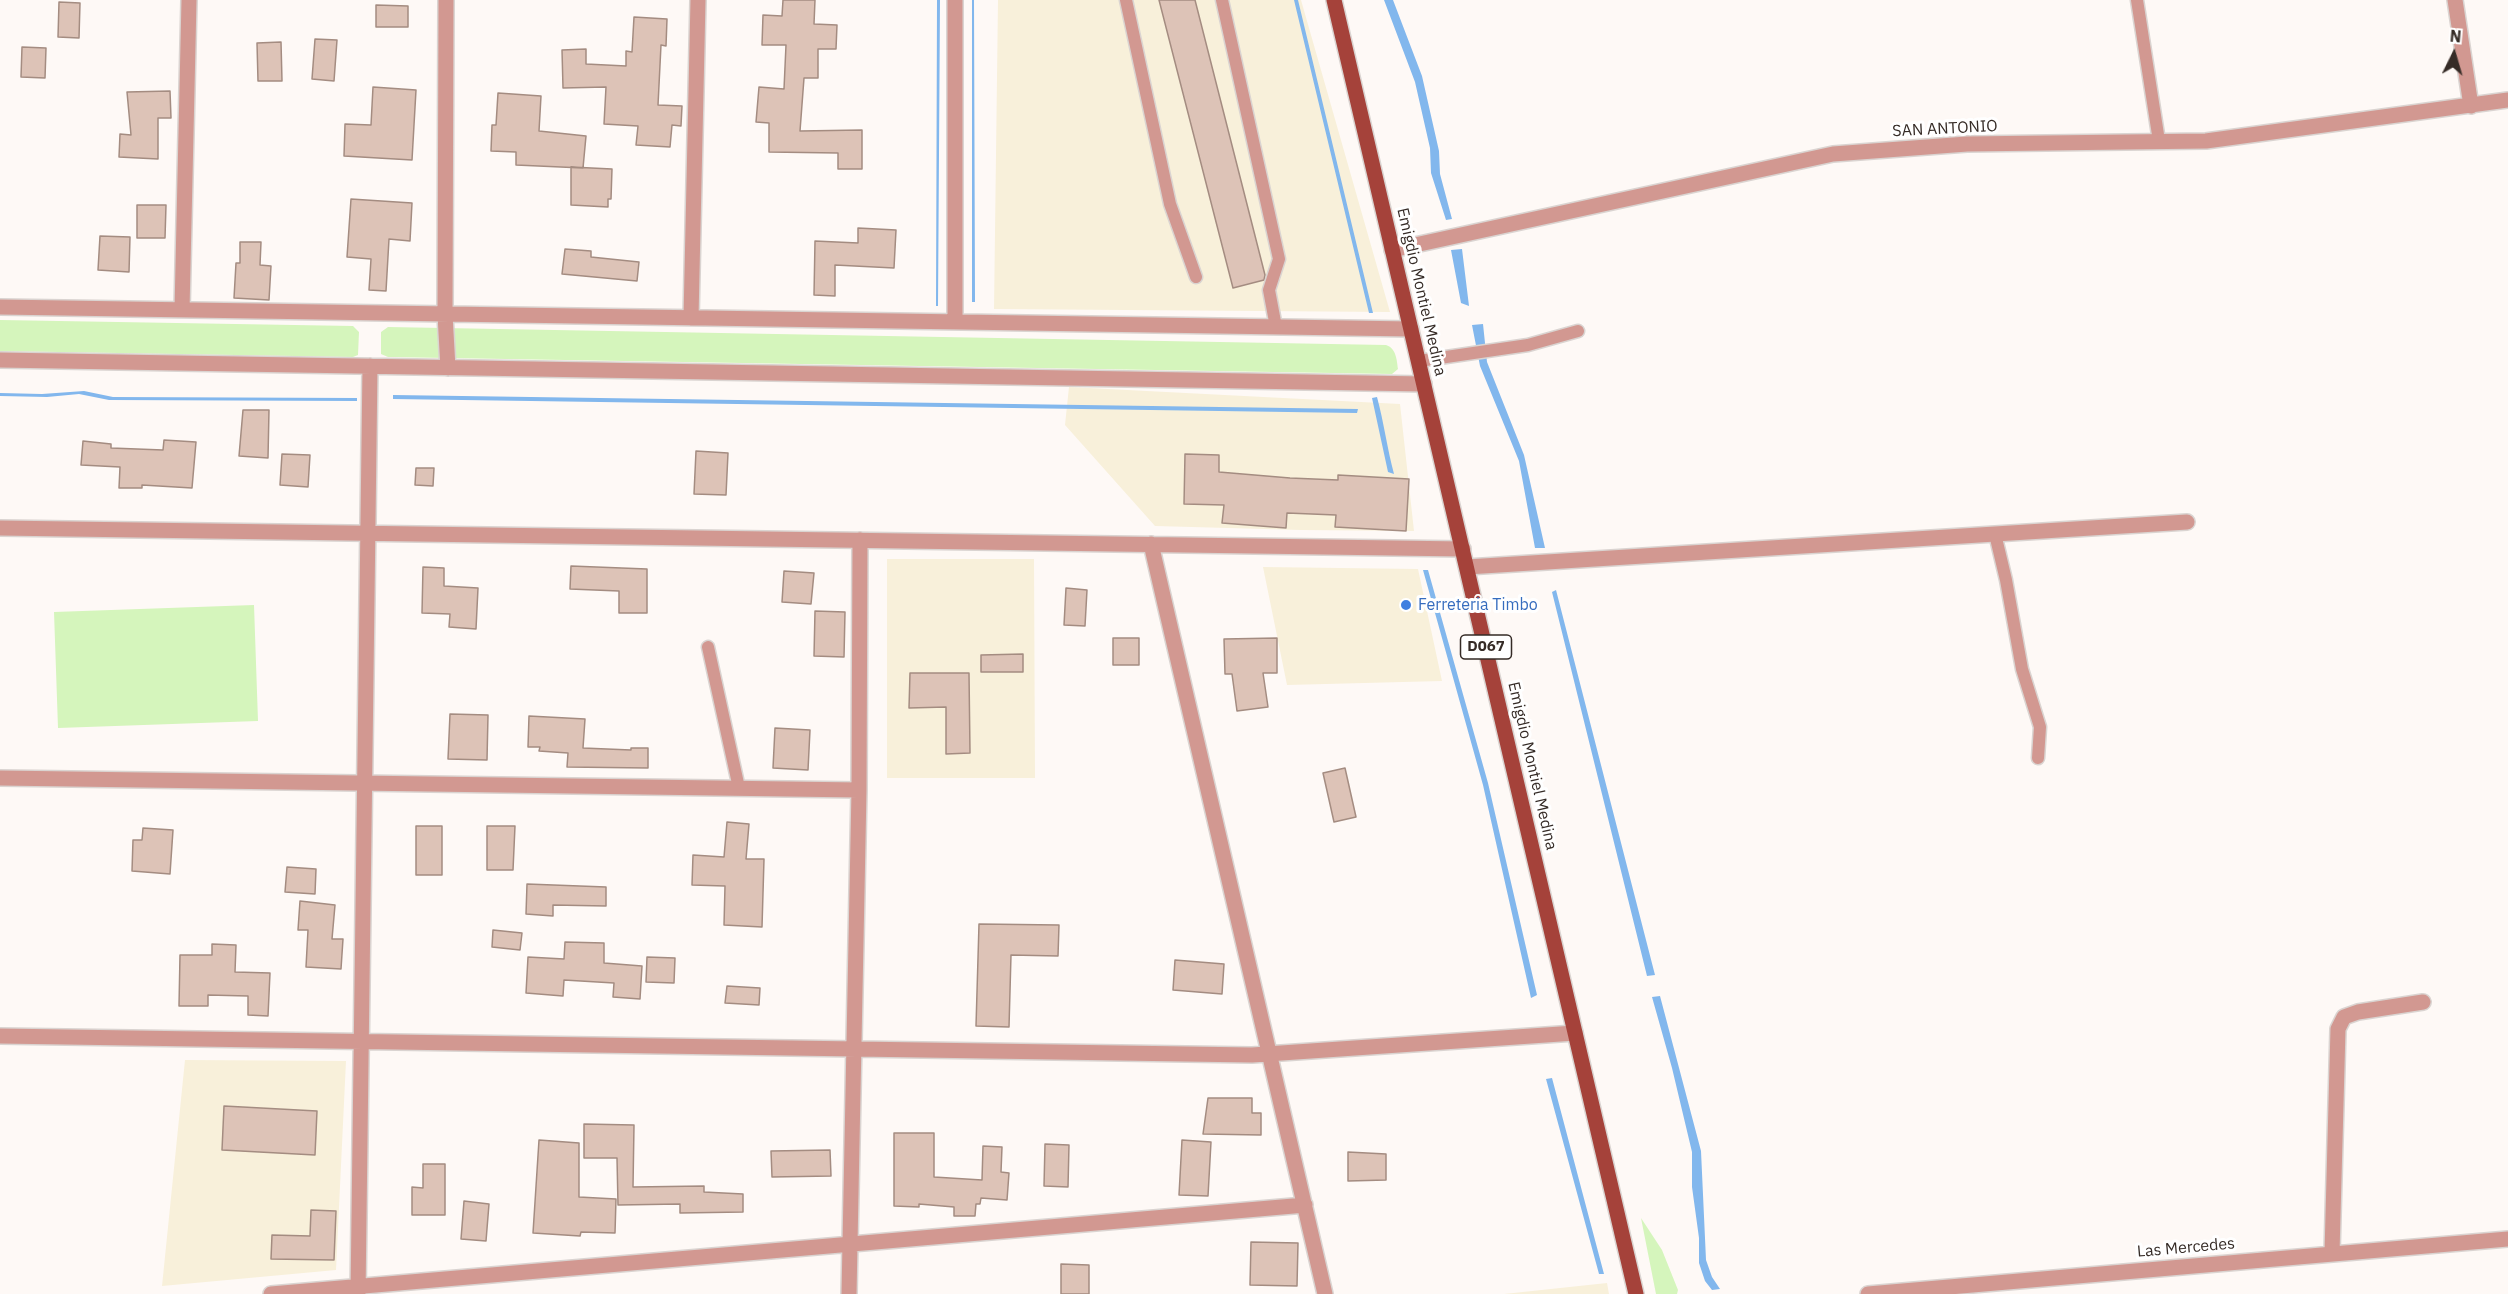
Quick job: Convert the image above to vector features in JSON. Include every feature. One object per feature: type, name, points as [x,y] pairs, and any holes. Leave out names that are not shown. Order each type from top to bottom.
[{"type":"main road","name":"Emigdio Montiel Medina","points":[[1334,0],[1636,1294]]},
{"type":"street","points":[[182,310],[189,0]]},
{"type":"street","points":[[446,0],[445,315],[448,368]]},
{"type":"street","points":[[691,318],[698,0]]},
{"type":"street","points":[[954,0],[955,322]]},
{"type":"street","points":[[2455,0],[2471,106]]},
{"type":"street","name":"SAN ANTONIO","points":[[1392,250],[1833,154],[1967,144],[2206,141],[2508,100]]},
{"type":"street","points":[[0,307],[1411,329]]},
{"type":"street","points":[[0,360],[1424,384]]},
{"type":"street","points":[[358,1290],[370,366]]},
{"type":"street","points":[[1467,567],[2187,522]]},
{"type":"street","points":[[0,528],[1463,549]]},
{"type":"street","points":[[849,1294],[859,790],[860,540]]},
{"type":"street","points":[[1151,544],[1325,1294]]},
{"type":"street","points":[[0,778],[859,790]]},
{"type":"street","points":[[2332,1253],[2338,1029],[2344,1017],[2358,1012],[2423,1002]]},
{"type":"street","points":[[0,1036],[1270,1055],[1575,1033]]},
{"type":"street","points":[[271,1294],[358,1290],[850,1244],[1305,1205]]},
{"type":"street","name":"Las Mercedes","points":[[1868,1294],[2508,1239]]},
{"type":"lane","points":[[1126,0],[1170,204],[1196,277]]},
{"type":"lane","points":[[1222,0],[1279,259],[1269,290],[1276,327]]},
{"type":"lane","points":[[2137,0],[2159,141]]},
{"type":"lane","points":[[1419,361],[1528,345],[1578,332]]},
{"type":"lane","points":[[1995,534],[2022,669],[2040,727],[2038,758]]},
{"type":"lane","points":[[708,647],[739,788]]},
{"type":"shaded area","points":[[998,0],[1301,0],[1390,312],[994,309]]},
{"type":"shaded area","points":[[1069,387],[1400,404],[1414,531],[1155,526],[1065,425]]},
{"type":"shaded area","points":[[887,559],[1034,559],[1035,778],[887,778]]},
{"type":"shaded area","points":[[1263,567],[1418,569],[1442,681],[1287,685]]},
{"type":"shaded area","points":[[185,1060],[346,1061],[336,1270],[162,1286]]},
{"type":"shaded area","points":[[1607,1283],[1609,1294],[1504,1294]]},
{"type":"green space","points":[[0,320],[353,326],[359,332],[358,355],[353,357],[0,351]]},
{"type":"green space","points":[[388,327],[1386,345],[1394,352],[1398,369],[1392,374],[388,357],[381,354],[381,332]]},
{"type":"green space","points":[[254,605],[258,721],[58,728],[54,612]]},
{"type":"green space","points":[[1641,1218],[1662,1250],[1678,1290],[1677,1294],[1656,1294]]},
{"type":"water","points":[[937,0],[940,0],[938,306],[936,306]]},
{"type":"water","points":[[972,0],[974,0],[975,302],[972,302]]},
{"type":"water","points":[[1294,0],[1298,0],[1373,313],[1369,313]]},
{"type":"water","points":[[1384,0],[1393,0],[1422,76],[1439,151],[1440,174],[1452,219],[1446,220],[1431,173],[1430,148],[1415,82]]},
{"type":"water","points":[[1462,249],[1469,306],[1461,303],[1451,250]]},
{"type":"water","points":[[1483,324],[1487,362],[1524,455],[1545,548],[1535,548],[1519,461],[1480,366],[1472,325]]},
{"type":"water","points":[[84,391],[113,397],[357,398],[357,401],[109,400],[79,394],[47,397],[0,396],[0,393],[42,394]]},
{"type":"water","points":[[393,395],[1358,409],[1357,413],[393,399]]},
{"type":"water","points":[[1377,397],[1394,474],[1388,472],[1372,398]]},
{"type":"water","points":[[1423,570],[1428,570],[1488,783],[1537,995],[1531,998],[1483,785]]},
{"type":"water","points":[[1556,590],[1655,975],[1647,976],[1552,592]]},
{"type":"water","points":[[1660,996],[1701,1151],[1706,1260],[1712,1277],[1720,1289],[1712,1290],[1705,1281],[1699,1263],[1699,1238],[1692,1187],[1692,1152],[1652,997]]},
{"type":"water","points":[[1552,1078],[1604,1274],[1599,1274],[1546,1079]]},
{"type":"building","points":[[783,0],[815,0],[814,24],[837,25],[836,49],[818,49],[818,78],[804,78],[800,131],[862,130],[862,169],[838,169],[838,153],[769,152],[769,123],[756,122],[759,87],[784,89],[786,45],[762,45],[763,15],[782,16]]},
{"type":"building","points":[[1159,0],[1195,0],[1265,275],[1264,280],[1233,288]]},
{"type":"building","points":[[59,2],[80,3],[79,38],[58,37]]},
{"type":"building","points":[[376,5],[408,6],[408,27],[376,27]]},
{"type":"building","points":[[634,17],[667,19],[666,46],[661,45],[658,105],[682,106],[681,126],[672,125],[670,147],[636,145],[638,126],[604,124],[606,87],[563,88],[562,50],[586,49],[586,64],[626,66],[626,51],[632,52]]},
{"type":"building","points":[[315,39],[337,40],[334,81],[312,79]]},
{"type":"building","points":[[281,42],[282,81],[258,81],[257,43]]},
{"type":"building","points":[[22,47],[46,48],[45,78],[21,77]]},
{"type":"building","points":[[373,87],[416,90],[412,160],[344,156],[345,124],[371,125]]},
{"type":"building","points":[[170,91],[171,118],[158,118],[158,159],[119,157],[120,134],[131,135],[127,92]]},
{"type":"building","points":[[498,93],[541,96],[539,131],[586,136],[583,168],[516,165],[516,152],[491,151],[492,125],[496,125]]},
{"type":"building","points":[[571,167],[612,169],[611,199],[608,199],[608,207],[571,205]]},
{"type":"building","points":[[351,199],[412,203],[410,241],[389,239],[386,291],[369,290],[371,259],[347,257]]},
{"type":"building","points":[[137,205],[166,205],[165,238],[137,238]]},
{"type":"building","points":[[858,228],[896,230],[894,268],[835,265],[835,296],[814,295],[815,241],[858,243]]},
{"type":"building","points":[[100,236],[130,237],[129,272],[98,270]]},
{"type":"building","points":[[240,242],[261,242],[260,265],[271,266],[269,300],[234,298],[236,263],[240,263]]},
{"type":"building","points":[[565,249],[591,251],[591,257],[639,262],[637,281],[562,274]]},
{"type":"building","points":[[243,410],[269,410],[268,458],[239,456]]},
{"type":"building","points":[[164,440],[196,442],[192,488],[142,485],[142,488],[119,488],[120,467],[81,465],[83,441],[111,444],[111,448],[163,450]]},
{"type":"building","points":[[696,451],[728,453],[726,495],[694,494]]},
{"type":"building","points":[[282,454],[310,455],[308,487],[280,485]]},
{"type":"building","points":[[1185,454],[1219,455],[1219,472],[1338,480],[1338,475],[1409,479],[1406,531],[1335,527],[1336,515],[1287,513],[1286,528],[1222,523],[1224,505],[1184,504]]},
{"type":"building","points":[[416,468],[434,468],[433,486],[415,485]]},
{"type":"building","points":[[571,566],[647,569],[647,613],[619,613],[619,591],[570,589]]},
{"type":"building","points":[[423,567],[444,568],[444,586],[478,588],[476,629],[449,627],[450,614],[422,613]]},
{"type":"building","points":[[784,571],[814,573],[811,604],[782,602]]},
{"type":"building","points":[[1066,588],[1087,590],[1085,626],[1064,625]]},
{"type":"building","points":[[815,611],[845,612],[844,657],[814,656]]},
{"type":"building","points":[[1113,638],[1139,638],[1139,665],[1113,665]]},
{"type":"building","points":[[1277,638],[1277,673],[1263,673],[1268,707],[1237,711],[1232,674],[1225,674],[1224,639]]},
{"type":"building","points":[[1023,654],[1023,672],[981,672],[981,655]]},
{"type":"building","points":[[910,673],[969,673],[970,753],[946,754],[946,707],[909,708]]},
{"type":"building","points":[[450,714],[488,715],[487,760],[448,759]]},
{"type":"building","points":[[529,716],[585,719],[583,748],[631,750],[631,748],[648,748],[648,768],[567,767],[568,753],[539,751],[540,747],[528,747]]},
{"type":"building","points":[[775,728],[810,730],[808,770],[773,768]]},
{"type":"building","points":[[1345,768],[1356,817],[1334,822],[1323,773]]},
{"type":"building","points":[[727,822],[749,824],[746,859],[764,859],[762,927],[724,925],[725,886],[692,885],[693,855],[724,857]]},
{"type":"building","points":[[416,826],[442,826],[442,875],[416,875]]},
{"type":"building","points":[[487,826],[515,826],[513,870],[487,870]]},
{"type":"building","points":[[143,828],[173,830],[170,874],[132,871],[133,840],[142,840]]},
{"type":"building","points":[[287,867],[316,869],[315,894],[285,892]]},
{"type":"building","points":[[527,884],[606,887],[606,906],[553,905],[553,916],[526,914]]},
{"type":"building","points":[[300,901],[335,905],[332,939],[343,939],[341,969],[306,967],[308,930],[298,930]]},
{"type":"building","points":[[979,924],[1059,925],[1058,956],[1011,955],[1009,1027],[976,1026]]},
{"type":"building","points":[[493,930],[522,933],[520,950],[492,947]]},
{"type":"building","points":[[565,942],[604,943],[604,963],[642,966],[640,999],[613,997],[614,983],[564,980],[563,996],[526,993],[528,957],[564,959]]},
{"type":"building","points":[[212,944],[236,945],[235,972],[270,973],[268,1016],[248,1015],[248,996],[208,995],[208,1006],[179,1006],[180,955],[212,955]]},
{"type":"building","points":[[647,957],[675,958],[674,983],[646,982]]},
{"type":"building","points":[[1175,960],[1224,964],[1222,994],[1173,990]]},
{"type":"building","points":[[727,986],[760,988],[759,1005],[725,1003]]},
{"type":"building","points":[[1208,1098],[1252,1098],[1252,1113],[1261,1113],[1261,1135],[1203,1134]]},
{"type":"building","points":[[224,1106],[317,1111],[315,1155],[222,1150]]},
{"type":"building","points":[[584,1124],[634,1125],[633,1187],[704,1186],[704,1192],[743,1194],[743,1212],[680,1213],[680,1204],[618,1205],[617,1158],[584,1158]]},
{"type":"building","points":[[894,1133],[934,1133],[934,1177],[982,1180],[983,1146],[1002,1147],[1001,1172],[1009,1173],[1007,1200],[981,1198],[980,1204],[976,1204],[975,1216],[954,1216],[954,1207],[919,1204],[919,1207],[894,1206]]},
{"type":"building","points":[[539,1140],[579,1143],[579,1197],[616,1199],[615,1233],[581,1232],[580,1236],[533,1233]]},
{"type":"building","points":[[1182,1140],[1211,1142],[1208,1196],[1179,1195]]},
{"type":"building","points":[[1045,1144],[1069,1145],[1068,1187],[1044,1186]]},
{"type":"building","points":[[830,1150],[831,1176],[772,1177],[771,1151]]},
{"type":"building","points":[[1348,1152],[1386,1154],[1386,1180],[1348,1181]]},
{"type":"building","points":[[423,1164],[445,1164],[445,1215],[412,1215],[412,1187],[423,1188]]},
{"type":"building","points":[[464,1201],[489,1204],[486,1241],[461,1239]]},
{"type":"building","points":[[311,1210],[336,1211],[334,1260],[271,1259],[272,1235],[310,1236]]},
{"type":"building","points":[[1251,1242],[1298,1243],[1297,1286],[1250,1285]]},
{"type":"building","points":[[1061,1264],[1089,1265],[1089,1294],[1061,1294]]},
{"type":"place","name":"Ferreteria Timbo","points":[[1406,605]]}]
